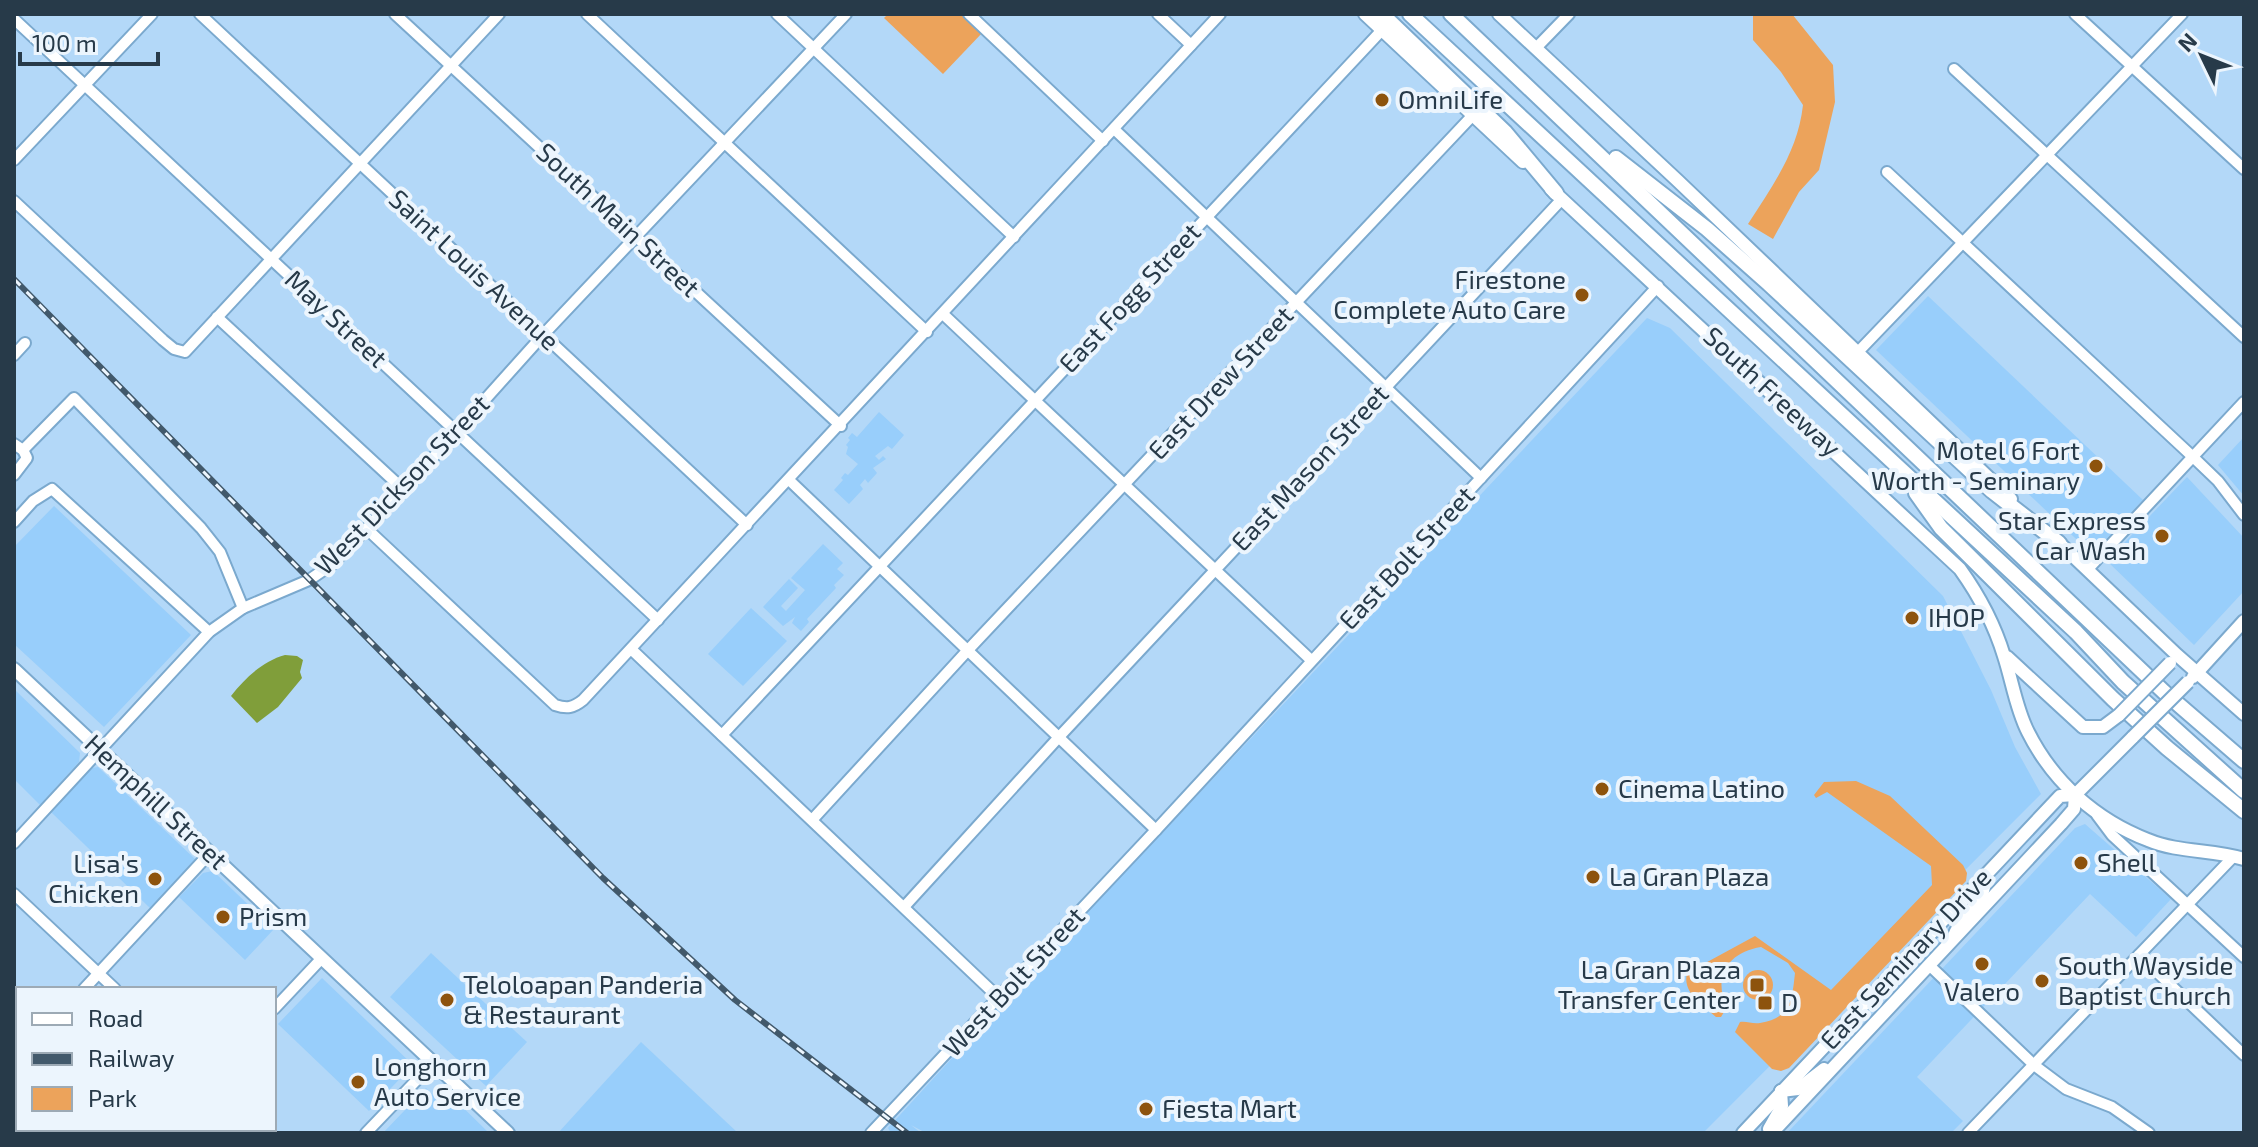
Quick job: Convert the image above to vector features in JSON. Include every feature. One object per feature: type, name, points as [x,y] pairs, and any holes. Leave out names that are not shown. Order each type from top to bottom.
[{"type":"highway","points":[[1382,14],[1505,132],[1559,196]]},
{"type":"highway","name":"South Freeway","points":[[1410,14],[2076,632],[2123,682],[2244,791]]},
{"type":"highway","name":"South Freeway","points":[[1451,14],[2164,692],[2244,761]]},
{"type":"highway","points":[[1546,103],[1707,229],[1992,491],[2059,543]]},
{"type":"highway","points":[[1900,469],[1941,528],[2016,603],[2113,699],[2244,811]]},
{"type":"main road","name":"South Freeway","points":[[1365,14],[1960,569],[1990,615],[2029,733],[2060,780],[2075,795],[2093,811],[2146,839],[2170,848],[2239,857]]},
{"type":"main road","points":[[1499,14],[2088,569],[2192,678],[2244,714]]},
{"type":"main road","name":"East Seminary Drive","points":[[1769,1133],[1930,966],[2074,809],[2075,795],[2192,678],[2244,621]]},
{"type":"main road","points":[[2004,655],[2083,727],[2103,727],[2119,715],[2174,659]]},
{"type":"main road","name":"Hemphill Street","points":[[14,669],[508,1133]]},
{"type":"main road","name":"East Seminary Drive","points":[[1743,1133],[2060,796],[2075,795]]},
{"type":"main road","points":[[1951,943],[1958,924],[1982,895],[1986,885],[1984,877]]},
{"type":"main road","points":[[1769,1133],[1782,1106],[1781,1091],[1798,1089],[1849,1051]]},
{"type":"street","points":[[14,160],[152,14]]},
{"type":"street","name":"Saint Louis Avenue","points":[[200,14],[747,525]]},
{"type":"street","name":"South Main Street","points":[[395,14],[841,426]]},
{"type":"street","points":[[14,201],[174,349],[185,352],[499,14]]},
{"type":"street","points":[[587,14],[927,332]]},
{"type":"street","points":[[777,14],[1014,237]]},
{"type":"street","name":"West Dickson Street","points":[[14,843],[209,632],[243,608],[309,580],[331,565],[846,14]]},
{"type":"street","points":[[969,14],[1103,141]]},
{"type":"street","points":[[1158,14],[1191,45]]},
{"type":"street","points":[[367,529],[555,705],[574,707],[841,426],[1220,14]]},
{"type":"street","points":[[1536,48],[1569,14]]},
{"type":"street","points":[[2075,14],[2244,169]]},
{"type":"street","points":[[1857,353],[2182,14]]},
{"type":"street","name":"May Street","points":[[14,19],[658,620]]},
{"type":"street","name":"East Fogg Street","points":[[722,735],[1382,30]]},
{"type":"street","points":[[1954,69],[2244,337]]},
{"type":"street","name":"East Drew Street","points":[[812,820],[968,650],[1473,115]]},
{"type":"street","points":[[1114,129],[1481,478]]},
{"type":"street","points":[[1887,172],[2218,481],[2244,515]]},
{"type":"street","name":"East Mason Street","points":[[904,907],[1559,196]]},
{"type":"street","name":"East Bolt Street","points":[[1156,830],[1658,286]]},
{"type":"street","points":[[943,314],[1311,660]]},
{"type":"street","points":[[217,317],[404,490]]},
{"type":"street","points":[[14,355],[25,343]]},
{"type":"street","points":[[14,475],[27,458],[19,447],[74,398],[201,528],[220,552],[243,608]]},
{"type":"street","points":[[2088,569],[2244,402]]},
{"type":"street","points":[[789,480],[1156,830]]},
{"type":"street","points":[[14,522],[33,501],[52,489],[209,632]]},
{"type":"street","points":[[631,649],[999,998]]},
{"type":"street","points":[[2093,811],[2112,835],[2244,957]]},
{"type":"street","name":"West Bolt Street","points":[[871,1133],[1156,830]]},
{"type":"street","points":[[86,987],[210,853]]},
{"type":"street","points":[[1968,1133],[2186,905],[2239,857]]},
{"type":"street","points":[[14,894],[113,987]]},
{"type":"street","points":[[2139,955],[2244,1055]]},
{"type":"street","points":[[276,1007],[322,958]]},
{"type":"street","points":[[1930,966],[2034,1065],[2066,1089],[2112,1107],[2149,1133]]},
{"type":"street","points":[[366,1133],[433,1063]]},
{"type":"shaded area","points":[[1928,296],[2143,500],[2092,554],[1876,350]]},
{"type":"shaded area","name":"La Gran Plaza","points":[[1647,318],[1670,328],[1943,596],[1991,690],[2015,747],[2041,794],[1703,1133],[926,1133],[911,1125],[921,1133],[891,1133],[888,1128],[1030,973]]},
{"type":"shaded area","points":[[879,412],[904,435],[892,449],[888,446],[875,456],[879,460],[883,456],[886,459],[873,468],[877,473],[868,483],[865,479],[860,485],[863,489],[849,504],[834,490],[845,473],[848,475],[858,464],[846,454],[848,438],[852,433],[857,437]]},
{"type":"shaded area","points":[[2244,437],[2244,496],[2218,465]]},
{"type":"shaded area","points":[[2187,477],[2244,538],[2244,591],[2194,645],[2107,561]]},
{"type":"shaded area","points":[[54,506],[191,635],[104,727],[14,644],[14,547]]},
{"type":"shaded area","points":[[823,544],[843,563],[837,569],[844,575],[807,619],[809,622],[801,631],[792,623],[795,617],[783,626],[763,607],[789,579],[798,588],[781,606],[786,611],[805,590],[791,578]]},
{"type":"shaded area","points":[[751,608],[787,641],[743,686],[708,654]]},
{"type":"shaded area","points":[[285,655],[303,660],[302,678],[278,707],[257,723],[231,696],[255,671]]},
{"type":"shaded area","points":[[14,689],[80,753],[79,762],[40,805],[14,779]]},
{"type":"shaded area","points":[[98,767],[196,860],[151,909],[51,812],[92,768]]},
{"type":"shaded area","points":[[2085,824],[2171,899],[2136,937],[2090,894],[1917,1077],[1963,1121],[1951,1133],[1787,1133],[2075,828]]},
{"type":"shaded area","points":[[213,871],[274,929],[245,960],[179,897],[203,873]]},
{"type":"shaded area","points":[[431,953],[527,1042],[486,1086],[390,997]]},
{"type":"shaded area","points":[[322,978],[413,1065],[369,1111],[278,1024]]},
{"type":"shaded area","points":[[641,1042],[738,1133],[558,1133]]},
{"type":"shaded area","points":[[442,1087],[489,1133],[383,1133],[426,1088],[434,1096]]},
{"type":"green space","points":[[888,14],[963,14],[983,32],[943,74],[884,18]]},
{"type":"green space","points":[[1753,14],[1792,14],[1833,65],[1835,102],[1819,170],[1799,192],[1773,239],[1748,224],[1790,153],[1803,105],[1781,72],[1753,40]]},
{"type":"green space","points":[[1856,781],[1890,796],[1963,865],[1967,873],[1966,881],[1789,1068],[1781,1071],[1772,1069],[1735,1032],[1740,1022],[1770,1021],[1784,1012],[1791,999],[1795,973],[1788,963],[1761,947],[1732,960],[1726,967],[1721,985],[1727,1007],[1721,1017],[1716,1017],[1691,993],[1687,973],[1755,936],[1831,990],[1932,885],[1931,866],[1827,792],[1816,798],[1814,795],[1824,782]]},
{"type":"green space","points":[[1758,970],[1764,971],[1772,979],[1772,991],[1764,999],[1758,1000],[1752,999],[1744,991],[1743,985],[1744,979],[1752,971]]},
{"type":"railway","points":[[14,279],[603,878],[735,1000],[907,1133]]},
{"type":"place","name":"OmniLife","points":[[1382,100]]},
{"type":"place","name":"Firestone Complete Auto Care","points":[[1582,295]]},
{"type":"place","name":"Motel 6 Fort Worth - Seminary","points":[[2096,466]]},
{"type":"place","name":"Star Express Car Wash","points":[[2162,536]]},
{"type":"place","name":"IHOP","points":[[1912,618]]},
{"type":"place","name":"Cinema Latino","points":[[1602,789]]},
{"type":"place","name":"Shell","points":[[2081,863]]},
{"type":"place","name":"La Gran Plaza","points":[[1593,877]]},
{"type":"place","name":"Lisa's Chicken","points":[[155,879]]},
{"type":"place","name":"Prism","points":[[223,917]]},
{"type":"place","name":"Valero","points":[[1982,964]]},
{"type":"place","name":"South Wayside Baptist Church","points":[[2042,981]]},
{"type":"place","name":"La Gran Plaza Transfer Center","points":[[1757,985]]},
{"type":"place","name":"Teloloapan Panderia & Restaurant","points":[[447,1000]]},
{"type":"place","name":"D","points":[[1765,1003]]},
{"type":"place","name":"Longhorn Auto Service","points":[[358,1082]]},
{"type":"place","name":"Fiesta Mart","points":[[1146,1109]]}]
